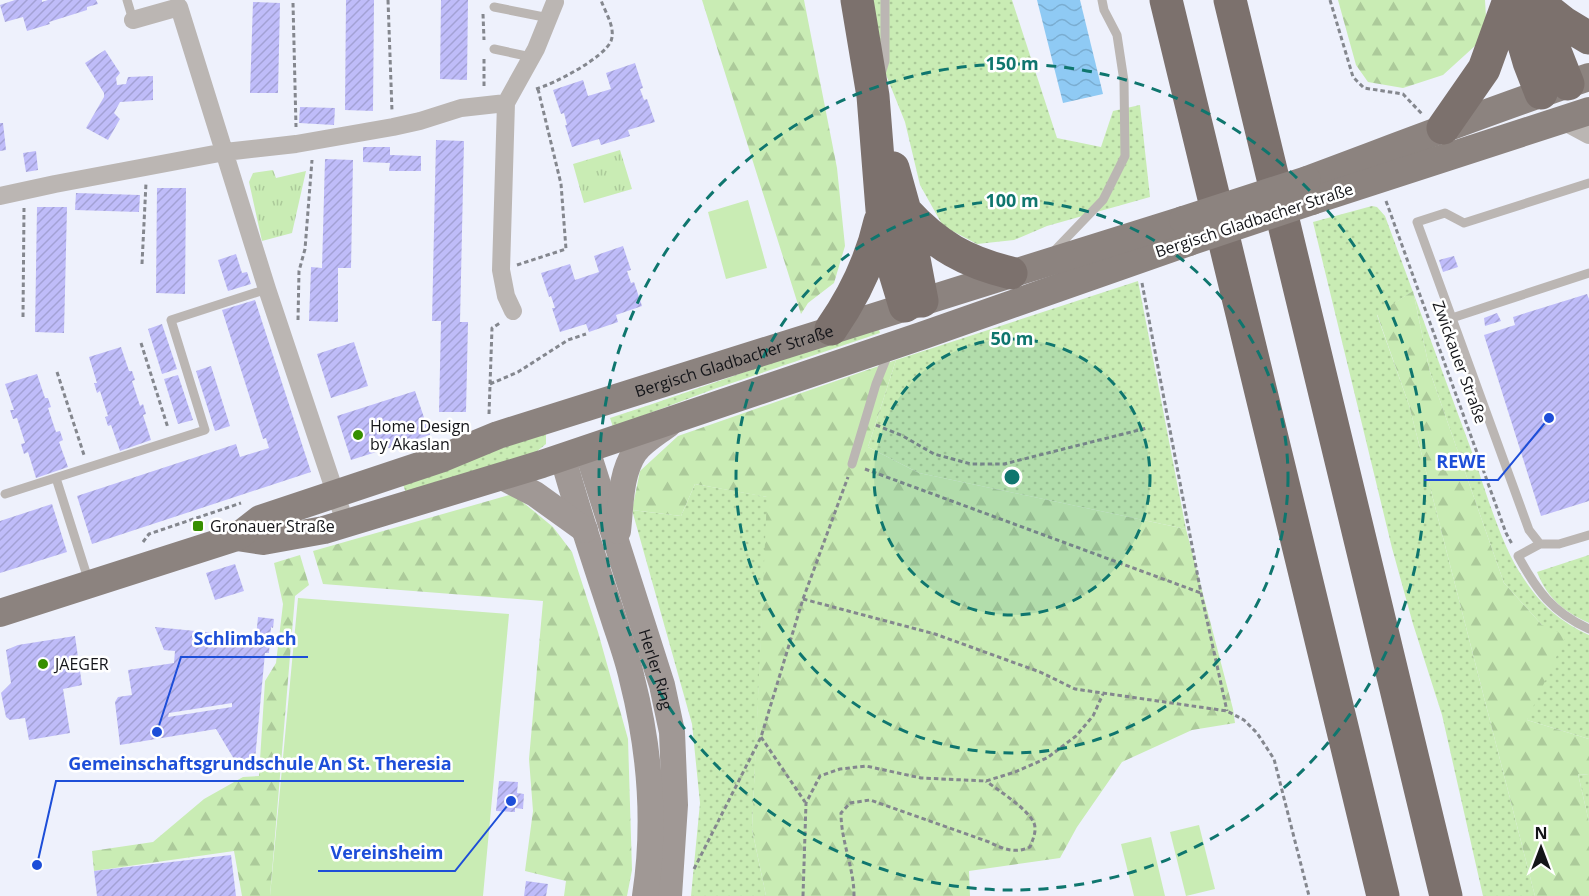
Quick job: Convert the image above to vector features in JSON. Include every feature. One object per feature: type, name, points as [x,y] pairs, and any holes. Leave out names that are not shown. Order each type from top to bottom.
[{"type":"highway","points":[[857,0],[894,211],[891,260],[913,303]]},
{"type":"highway","points":[[1166,0],[1383,896]]},
{"type":"highway","points":[[1230,0],[1446,896]]},
{"type":"highway","points":[[1433,121],[1484,69],[1510,0]]},
{"type":"highway","points":[[1510,0],[1529,62],[1572,89]]},
{"type":"highway","points":[[1535,0],[1572,89]]},
{"type":"highway","points":[[1535,0],[1564,23],[1589,38]]},
{"type":"highway","points":[[894,211],[959,256],[984,267],[1011,273]]},
{"type":"highway","points":[[831,329],[861,280],[894,211]]},
{"type":"main road","name":"Bergisch Gladbacher Straße","points":[[0,613],[237,537],[260,519],[440,459],[498,435],[565,413],[1011,273],[1186,231],[1310,190],[1402,145],[1433,121],[1572,89]]},
{"type":"main road","points":[[1572,89],[1576,116]]},
{"type":"main road","name":"Bergisch Gladbacher Straße","points":[[1310,190],[1379,180],[1576,116]]},
{"type":"main road","name":"Bergisch Gladbacher Straße","points":[[237,537],[263,541],[346,525],[575,454],[1138,259],[1186,231]]},
{"type":"main road","points":[[913,303],[921,336]]},
{"type":"main road","points":[[565,413],[579,434],[575,454]]},
{"type":"main road","points":[[617,543],[628,465],[636,450],[673,421]]},
{"type":"main road","name":"Herler Ring","points":[[575,454],[585,530],[632,678],[641,722],[648,768],[651,812],[649,871],[645,896]]},
{"type":"main road","name":"Herler Ring","points":[[575,454],[617,543],[662,685],[672,732],[675,805],[669,896]]},
{"type":"main road","points":[[502,477],[535,494],[585,530]]},
{"type":"street","points":[[133,20],[179,7],[281,333],[346,525]]},
{"type":"street","points":[[513,311],[506,296],[501,270],[509,96],[531,57],[552,7]]},
{"type":"street","points":[[0,196],[225,152],[393,127],[509,96]]},
{"type":"street","points":[[1576,116],[1589,135]]},
{"type":"lane","points":[[127,0],[133,20]]},
{"type":"lane","points":[[873,96],[885,62],[885,0]]},
{"type":"lane","points":[[1042,264],[1103,200],[1125,156],[1124,81],[1117,35],[1104,10],[1102,0]]},
{"type":"lane","points":[[494,7],[552,7]]},
{"type":"lane","points":[[494,49],[531,57]]},
{"type":"lane","points":[[1540,544],[1529,530],[1417,222],[1445,213],[1464,223],[1589,183]]},
{"type":"lane","points":[[1452,318],[1589,273]]},
{"type":"lane","points":[[4,494],[205,430],[171,320],[267,289]]},
{"type":"lane","points":[[852,464],[867,421],[876,384],[891,346]]},
{"type":"lane","points":[[56,478],[90,583]]},
{"type":"lane","points":[[1589,535],[1559,544],[1540,544],[1518,556],[1544,598],[1557,610],[1589,629]]},
{"type":"path","points":[[388,0],[393,127]]},
{"type":"path","points":[[509,96],[538,89],[574,73],[604,50],[611,40],[612,27],[601,0]]},
{"type":"path","points":[[1330,0],[1353,77],[1364,87],[1403,94],[1433,121]]},
{"type":"path","points":[[281,333],[295,328],[299,316],[299,271],[305,249],[306,213],[312,162],[303,142],[293,3]]},
{"type":"path","points":[[501,270],[566,249],[561,184],[538,89]]},
{"type":"path","points":[[142,264],[147,167]]},
{"type":"path","name":"Zwickauer Straße","points":[[1379,180],[1502,522],[1518,556]]},
{"type":"path","points":[[22,317],[25,191]]},
{"type":"path","points":[[1138,259],[1201,593],[1227,711]]},
{"type":"path","points":[[489,422],[492,328],[513,311]]},
{"type":"path","points":[[490,384],[518,372],[568,340],[586,334]]},
{"type":"path","points":[[141,343],[172,441]]},
{"type":"path","points":[[57,372],[89,468]]},
{"type":"path","points":[[867,421],[903,436],[934,454],[971,464],[1004,464],[1147,428]]},
{"type":"path","points":[[693,870],[761,737],[802,599],[852,464],[1201,593]]},
{"type":"path","points":[[802,599],[856,611],[935,634],[1040,672],[1076,689],[1227,711],[1244,720],[1257,733],[1274,759],[1309,896]]},
{"type":"path","points":[[803,896],[806,803],[820,776],[840,769],[866,766],[921,778],[986,781],[1015,772],[1047,758],[1076,736],[1093,716],[1103,694]]},
{"type":"path","points":[[761,737],[806,803]]},
{"type":"path","points":[[854,896],[854,879],[841,832],[841,813],[850,803],[870,800],[979,838],[1005,850],[1023,850],[1030,847],[1035,836],[1034,824],[1025,812],[986,781]]},
{"type":"green space","points":[[702,0],[804,0],[837,168],[845,246],[834,283],[808,303],[801,314]]},
{"type":"green space","points":[[866,0],[1012,0],[1057,138],[1101,147],[1113,111],[1140,105],[1150,197],[1047,226],[1014,240],[977,244],[943,226],[920,185],[905,122],[874,45]]},
{"type":"green space","points":[[1338,0],[1485,0],[1487,35],[1443,75],[1403,88],[1368,82],[1356,65]]},
{"type":"green space","points":[[620,150],[632,189],[584,203],[573,164]]},
{"type":"green space","points":[[273,170],[276,178],[306,171],[292,233],[262,241],[249,182],[253,173]]},
{"type":"green space","points":[[748,200],[767,268],[726,279],[708,212]]},
{"type":"green space","points":[[1372,206],[1377,207],[1385,216],[1413,291],[1377,315],[1409,405],[1535,896],[1483,896],[1442,715],[1392,548],[1313,222]]},
{"type":"green space","points":[[1138,281],[1186,529],[919,473],[868,447],[896,360]]},
{"type":"green space","points":[[1413,291],[1430,372],[1504,583],[1542,625],[1566,636],[1527,720],[1589,739],[1589,775],[1578,774],[1589,822],[1589,896],[1535,896],[1409,405],[1377,314]]},
{"type":"green space","points":[[1413,293],[1508,551],[1531,588],[1545,605],[1569,624],[1589,635],[1589,739],[1527,720],[1542,625],[1504,583],[1430,372]]},
{"type":"green space","points":[[878,326],[880,333],[714,389],[613,427],[610,418]]},
{"type":"green space","points":[[896,360],[868,447],[919,473],[1186,529],[1235,723],[1192,730],[1122,762],[1077,827],[1060,858],[969,871],[970,896],[766,896],[752,829],[767,497],[695,484],[681,516],[632,510],[640,471],[678,436]]},
{"type":"green space","points":[[546,433],[546,444],[536,452],[406,493],[402,482]]},
{"type":"green space","points":[[695,484],[768,497],[752,829],[766,896],[691,896],[700,803],[692,724],[632,510],[681,516]]},
{"type":"green space","points":[[513,494],[553,527],[572,552],[598,632],[628,739],[632,870],[627,896],[564,896],[566,881],[525,871],[533,811],[529,759],[543,601],[323,584],[313,551]]},
{"type":"green space","points":[[300,555],[309,585],[295,596],[270,896],[242,896],[234,851],[94,871],[92,851],[153,842],[204,799],[243,777],[259,776],[265,681],[276,663],[283,604],[274,563]]},
{"type":"green space","points":[[1589,555],[1589,623],[1571,614],[1557,603],[1546,590],[1537,572]]},
{"type":"green space","points":[[298,598],[509,614],[483,896],[270,896]]},
{"type":"green space","points":[[1578,774],[1589,775],[1589,822]]},
{"type":"green space","points":[[1199,825],[1215,889],[1186,896],[1170,832]]},
{"type":"green space","points":[[1151,837],[1165,896],[1134,896],[1121,844]]},
{"type":"water","points":[[1037,0],[1080,0],[1103,94],[1063,103]]},
{"type":"building","points":[[15,0],[42,0],[42,2],[96,0],[98,4],[27,31],[23,17],[5,22],[0,5]]},
{"type":"building","points":[[346,0],[374,0],[373,111],[345,110]]},
{"type":"building","points":[[441,0],[468,0],[467,80],[440,79]]},
{"type":"building","points":[[253,2],[280,3],[278,93],[250,93]]},
{"type":"building","points":[[105,50],[120,73],[116,78],[117,85],[126,84],[128,77],[153,76],[153,100],[120,102],[114,113],[120,119],[108,140],[86,128],[104,97],[104,93],[85,63]]},
{"type":"building","points":[[635,63],[643,88],[640,89],[644,100],[647,99],[655,122],[628,130],[630,136],[601,145],[599,139],[572,147],[564,113],[561,114],[553,90],[583,80],[588,96],[611,89],[606,73]]},
{"type":"building","points":[[300,107],[335,108],[334,125],[299,123]]},
{"type":"building","points":[[0,123],[3,123],[6,150],[0,151]]},
{"type":"building","points":[[436,140],[464,141],[460,322],[468,322],[466,412],[439,412],[441,321],[432,321]]},
{"type":"building","points":[[363,147],[390,147],[390,155],[421,156],[421,171],[389,171],[390,163],[363,162]]},
{"type":"building","points":[[36,151],[38,170],[26,172],[23,153]]},
{"type":"building","points":[[325,159],[353,160],[351,268],[338,268],[338,322],[309,321],[311,267],[322,268]]},
{"type":"building","points":[[157,188],[186,188],[185,294],[156,293]]},
{"type":"building","points":[[76,193],[140,195],[139,212],[75,210]]},
{"type":"building","points":[[37,207],[67,207],[64,333],[35,332]]},
{"type":"building","points":[[623,246],[631,270],[627,271],[631,283],[634,282],[642,306],[616,315],[618,322],[589,332],[586,324],[560,332],[552,308],[555,308],[541,273],[570,264],[575,280],[599,272],[594,256]]},
{"type":"building","points":[[236,254],[242,273],[247,272],[251,284],[228,291],[218,260]]},
{"type":"building","points":[[1454,256],[1458,267],[1443,272],[1439,260]]},
{"type":"building","points":[[1587,294],[1589,299],[1589,501],[1541,516],[1484,335],[1515,325],[1513,317]]},
{"type":"building","points":[[255,300],[311,472],[92,544],[77,496],[236,444],[240,457],[269,448],[266,438],[263,439],[222,310]]},
{"type":"building","points":[[1497,313],[1501,321],[1485,326],[1484,318]]},
{"type":"building","points":[[162,324],[177,369],[162,374],[148,329]]},
{"type":"building","points":[[354,342],[368,386],[331,398],[317,354]]},
{"type":"building","points":[[121,347],[129,371],[132,371],[135,380],[132,381],[140,406],[143,404],[146,414],[143,415],[151,440],[120,451],[111,425],[108,426],[105,417],[108,416],[100,391],[97,393],[94,383],[97,383],[89,357]]},
{"type":"building","points":[[211,366],[230,426],[215,431],[196,371]]},
{"type":"building","points":[[37,374],[45,398],[48,398],[51,407],[48,408],[56,432],[60,431],[63,440],[59,442],[68,467],[36,478],[28,452],[24,454],[21,444],[25,443],[17,418],[13,419],[10,410],[14,410],[5,384]]},
{"type":"building","points":[[178,375],[193,420],[178,424],[164,379]]},
{"type":"building","points":[[415,391],[430,435],[351,460],[337,416]]},
{"type":"building","points":[[52,504],[67,552],[0,573],[0,521]]},
{"type":"building","points":[[235,564],[244,591],[215,600],[206,573]]},
{"type":"building","points":[[258,617],[274,619],[273,628],[271,627],[269,653],[265,653],[254,770],[240,769],[216,729],[120,745],[115,702],[118,697],[132,695],[128,670],[174,663],[175,651],[164,650],[155,627],[256,637]],"holes":[[[232,703],[232,707],[168,717],[169,713]]]},
{"type":"building","points":[[75,636],[82,685],[63,689],[70,733],[29,740],[25,718],[10,720],[6,717],[1,693],[11,683],[6,650],[18,645]]},
{"type":"building","points":[[499,781],[518,782],[517,793],[524,794],[523,809],[515,808],[515,812],[496,811]]},
{"type":"building","points":[[231,855],[236,896],[97,896],[94,871]]},
{"type":"building","points":[[526,881],[548,884],[546,896],[524,896]]},
{"type":"place","name":"REWE","points":[[1549,418]]},
{"type":"place","name":"Home Design by Akaslan","points":[[358,435]]},
{"type":"place","name":"Gronauer Straße","points":[[198,526]]},
{"type":"place","name":"JAEGER","points":[[43,664]]},
{"type":"place","name":"Schlimbach","points":[[157,732]]},
{"type":"place","name":"Vereinsheim","points":[[511,801]]},
{"type":"place","name":"Gemeinschaftsgrundschule An St. Theresia","points":[[37,865]]}]
